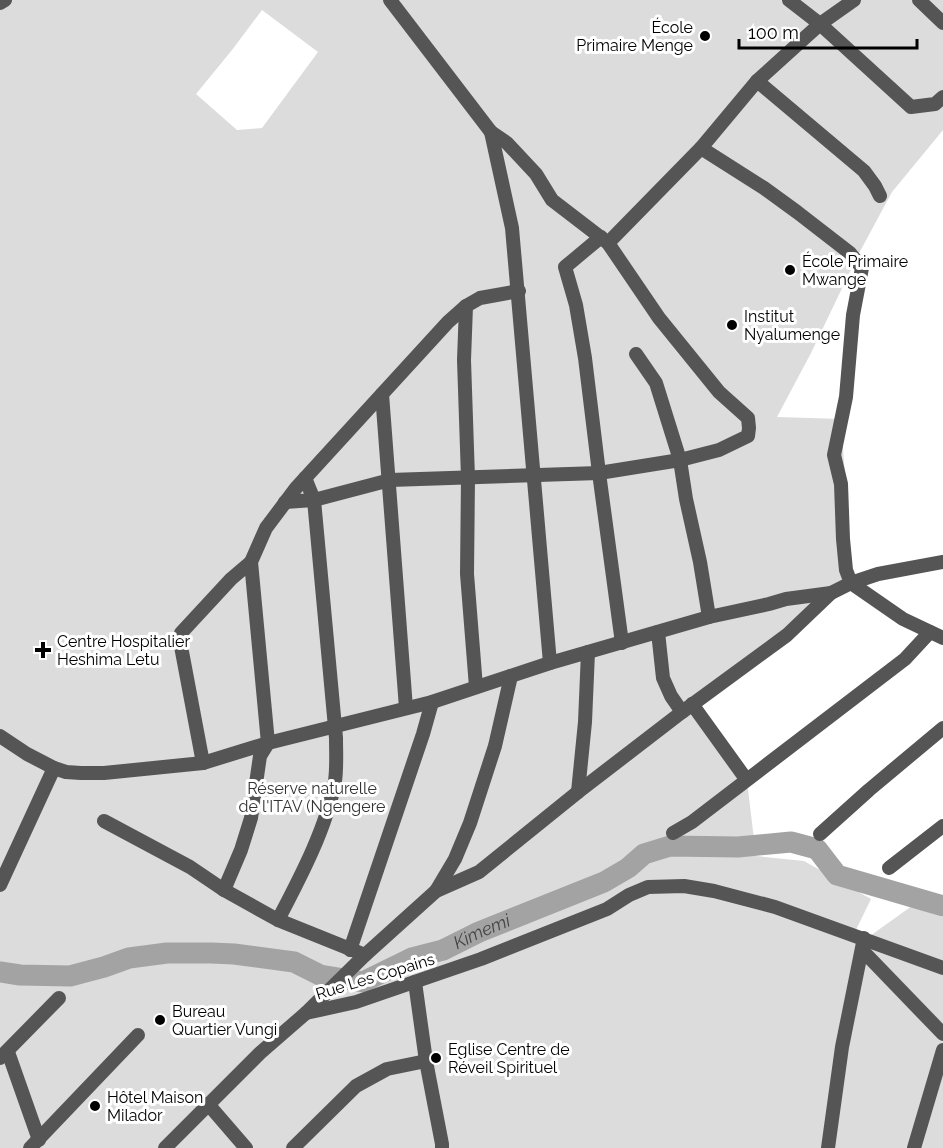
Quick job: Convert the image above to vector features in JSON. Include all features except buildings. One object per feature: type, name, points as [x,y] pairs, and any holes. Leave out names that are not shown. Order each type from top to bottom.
[{"type":"street","points":[[0,3],[5,0]]},
{"type":"street","points":[[285,502],[314,500],[390,480],[599,473],[680,460],[719,450],[748,436],[748,418],[719,392],[665,326],[604,240],[552,200],[536,174],[507,143],[491,132],[390,0]]},
{"type":"street","points":[[789,0],[820,24],[911,107],[935,105],[943,97]]},
{"type":"street","points":[[622,643],[585,358],[578,315],[565,267],[604,240],[701,148],[757,81],[820,24],[854,0]]},
{"type":"street","points":[[918,0],[943,23]]},
{"type":"street","points":[[757,81],[864,171],[880,196]]},
{"type":"street","points":[[491,132],[512,228],[550,663]]},
{"type":"street","points":[[673,833],[692,822],[936,635],[903,619],[851,583],[846,570],[841,484],[834,455],[846,397],[854,315],[862,268],[850,253],[797,212],[701,148]]},
{"type":"street","points":[[203,763],[180,641],[181,633],[231,579],[251,562],[266,528],[305,478],[448,322],[466,306],[480,298],[519,291]]},
{"type":"street","points":[[466,306],[464,360],[468,478],[467,574],[476,687]]},
{"type":"street","points":[[636,354],[656,382],[680,460],[709,617]]},
{"type":"street","points":[[382,394],[406,708]]},
{"type":"street","points":[[278,920],[305,868],[332,795],[336,768],[335,727],[314,500],[305,478]]},
{"type":"street","points":[[224,890],[241,850],[251,818],[260,756],[268,743],[251,562]]},
{"type":"street","points":[[436,891],[479,872],[687,708],[787,635],[831,593],[851,583],[879,574],[943,562]]},
{"type":"street","points":[[0,737],[54,768],[81,773],[104,773],[203,763],[268,743],[432,702],[550,663],[709,617],[786,599],[831,593]]},
{"type":"street","points":[[658,632],[663,678],[671,696],[687,708],[746,779]]},
{"type":"street","points":[[578,792],[585,722],[588,652]]},
{"type":"street","points":[[306,1014],[365,955],[436,891],[455,859],[470,823],[495,746],[511,676]]},
{"type":"street","points":[[350,950],[432,702]]},
{"type":"street","points":[[820,834],[868,790],[943,728]]},
{"type":"street","points":[[0,885],[54,768]]},
{"type":"street","points":[[104,821],[190,867],[224,890],[278,920],[365,955]]},
{"type":"street","points":[[889,868],[943,826]]},
{"type":"street","name":"Rue Les Copains","points":[[165,1148],[260,1053],[306,1014],[356,1002],[481,959],[607,909],[629,895],[648,887],[684,886],[714,891],[775,907],[863,944],[940,967]]},
{"type":"street","points":[[863,944],[943,1034]]},
{"type":"street","points":[[828,1148],[842,1047],[863,944]]},
{"type":"street","points":[[940,967],[943,953]]},
{"type":"street","points":[[415,982],[438,1146]]},
{"type":"street","points":[[59,998],[4,1055],[33,1146],[138,1035]]},
{"type":"street","points":[[915,1148],[943,1050]]},
{"type":"street","points":[[293,1148],[356,1086],[387,1069],[426,1061]]},
{"type":"street","points":[[208,1104],[246,1148]]},
{"type":"green space","name":"Réserve naturelle de l'ITAV (Ngengere","points":[[0,0],[943,0],[943,130],[892,192],[777,417],[841,419],[851,563],[842,580],[779,633],[685,701],[747,781],[756,856],[804,861],[871,899],[851,940],[860,943],[912,906],[943,917],[943,1148],[0,1148]],"holes":[[[262,10],[318,52],[262,128],[237,130],[196,94]]]},
{"type":"waterway","name":"Kimemi","points":[[0,972],[20,975],[70,976],[129,958],[167,953],[211,953],[294,962],[320,975],[363,982],[412,958],[443,950],[479,932],[604,882],[628,868],[644,854],[670,846],[738,847],[791,842],[817,849],[837,875],[943,906]]},
{"type":"place","name":"École Primaire Menge","points":[[705,36]]},
{"type":"place","name":"École Primaire Mwange","points":[[790,270]]},
{"type":"place","name":"Institut Nyalumenge","points":[[732,325]]},
{"type":"place","name":"Centre Hospitalier Heshima Letu","points":[[43,650]]},
{"type":"place","name":"Bureau Quartier Vungi","points":[[160,1020]]},
{"type":"place","name":"Eglise Centre de Réveil Spirituel","points":[[436,1058]]},
{"type":"place","name":"Hôtel Maison Milador","points":[[95,1106]]}]
